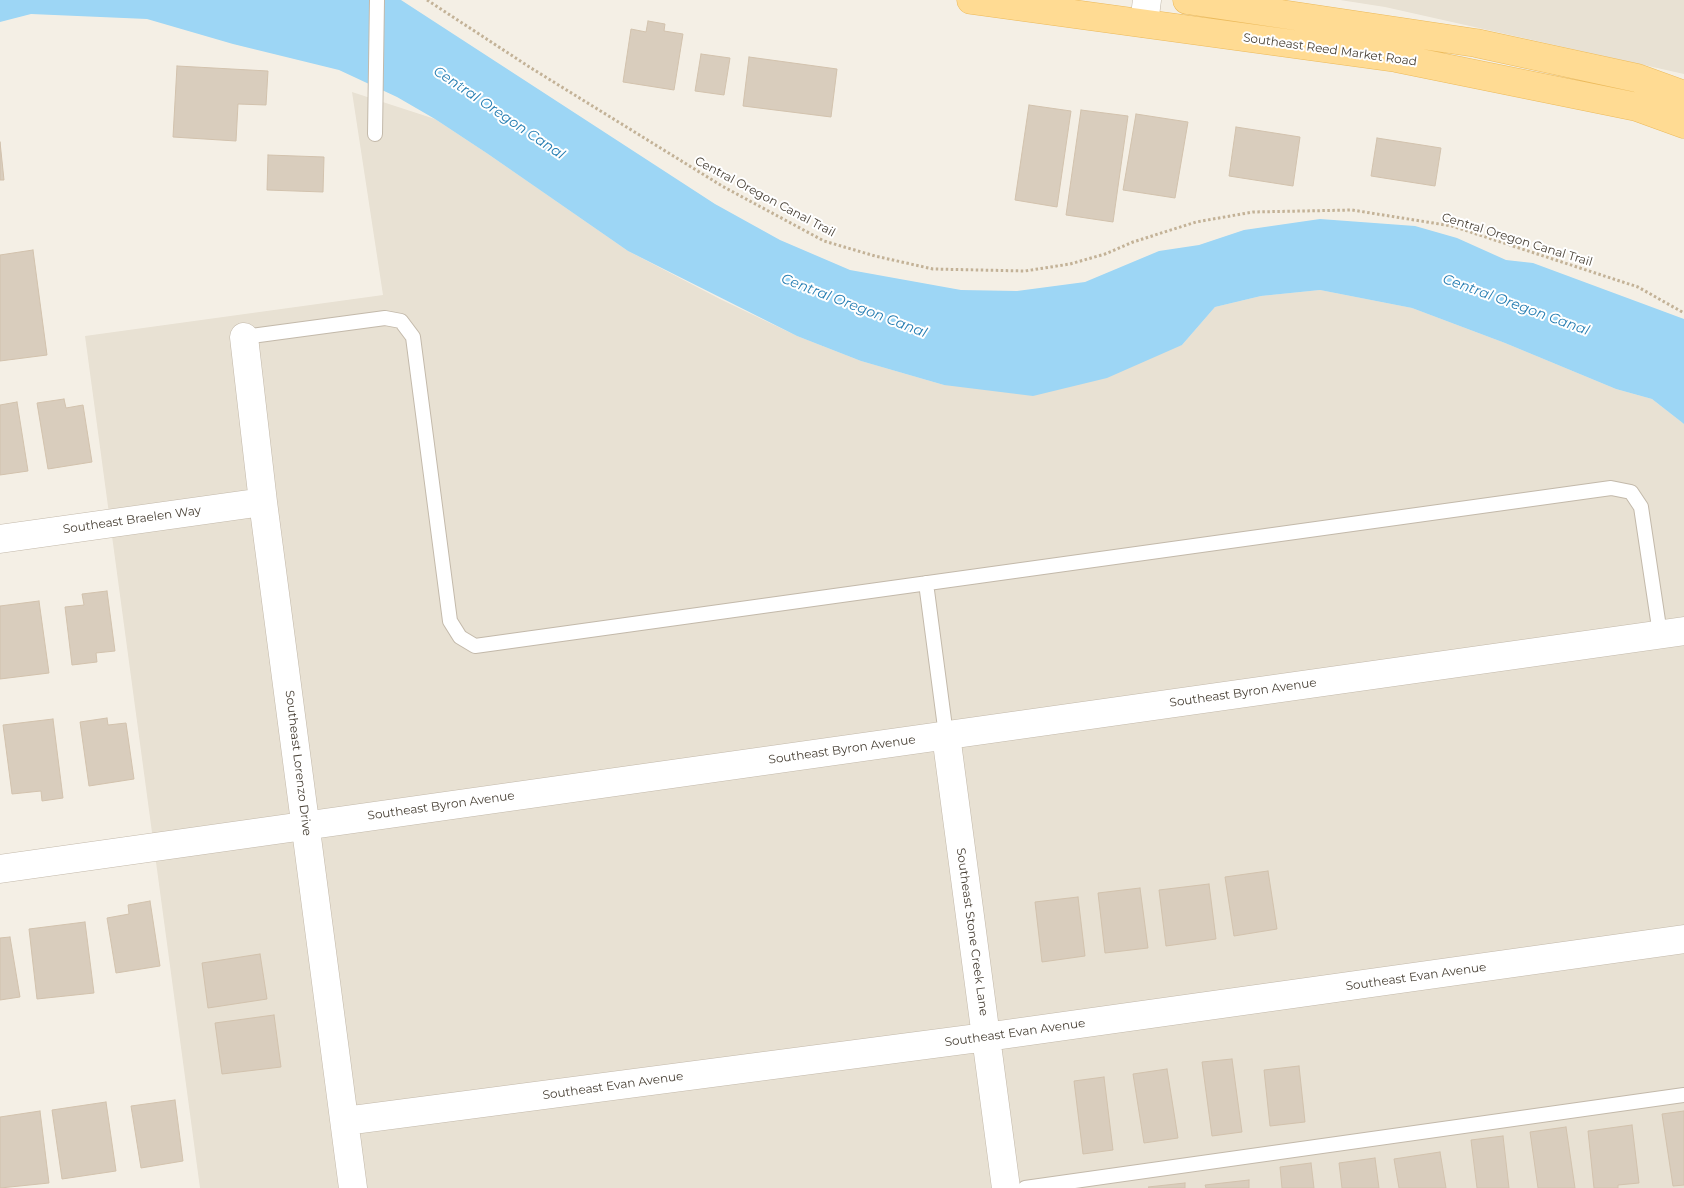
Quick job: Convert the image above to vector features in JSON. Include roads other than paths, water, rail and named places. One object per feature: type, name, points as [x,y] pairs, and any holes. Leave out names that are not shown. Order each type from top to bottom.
[{"type":"main road","name":"Southeast Reed Market Road","points":[[971,0],[1146,12],[1396,58],[1637,107],[1684,124]]},
{"type":"main road","points":[[1187,0],[1476,43],[1637,78],[1684,95]]},
{"type":"street","name":"Southeast Lorenzo Drive","points":[[244,337],[263,502],[353,1188]]},
{"type":"street","name":"Southeast Braelen Way","points":[[0,539],[263,502]]},
{"type":"street","name":"Southeast Byron Avenue","points":[[0,869],[1672,633]]},
{"type":"street","name":"Southeast Stone Creek Lane","points":[[946,735],[1006,1188]]},
{"type":"street","name":"Southeast Evan Avenue","points":[[345,1121],[986,1037],[1684,939]]},
{"type":"lane","points":[[375,134],[377,0]]},
{"type":"lane","points":[[244,337],[385,318],[401,322],[413,337],[450,621],[460,637],[475,646],[1611,488],[1631,492],[1640,507],[1672,633]]},
{"type":"lane","points":[[926,583],[946,735]]},
{"type":"lane","points":[[1025,1188],[1684,1095]]},
{"type":"water","name":"Central Oregon Canal","points":[[0,0],[401,0],[715,204],[780,240],[850,270],[961,290],[1017,291],[1085,282],[1159,251],[1199,245],[1244,230],[1320,219],[1415,226],[1457,238],[1506,260],[1533,263],[1684,319],[1684,424],[1652,399],[1616,389],[1505,343],[1412,308],[1320,290],[1261,296],[1215,307],[1182,345],[1107,378],[1033,396],[944,385],[861,361],[797,336],[628,251],[435,119],[397,97],[339,70],[233,44],[147,19],[31,14],[0,22]]}]
